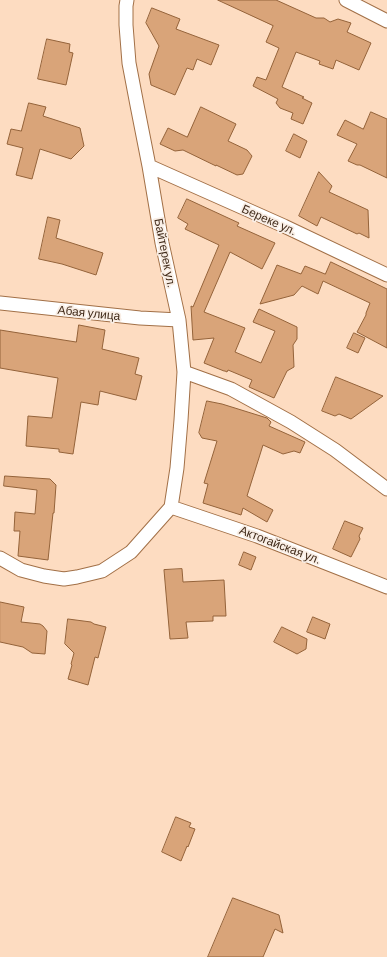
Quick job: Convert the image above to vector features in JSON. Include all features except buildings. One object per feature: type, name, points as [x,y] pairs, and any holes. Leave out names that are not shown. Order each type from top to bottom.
[{"type":"street","name":"Байтерек ул.","points":[[127,0],[126,19],[129,63],[162,243],[179,320],[184,372],[177,468],[171,507]]},
{"type":"street","points":[[346,0],[387,21]]},
{"type":"street","name":"Береке ул.","points":[[149,166],[284,226],[387,275]]},
{"type":"street","name":"Абая улица","points":[[0,303],[140,318],[179,320]]},
{"type":"street","points":[[184,372],[231,389],[291,422],[335,450],[387,489]]},
{"type":"street","points":[[0,558],[21,570],[44,576],[64,578],[77,577],[102,571],[131,552],[171,507]]},
{"type":"street","name":"Актогайская ул.","points":[[171,507],[257,536],[387,587]]}]
